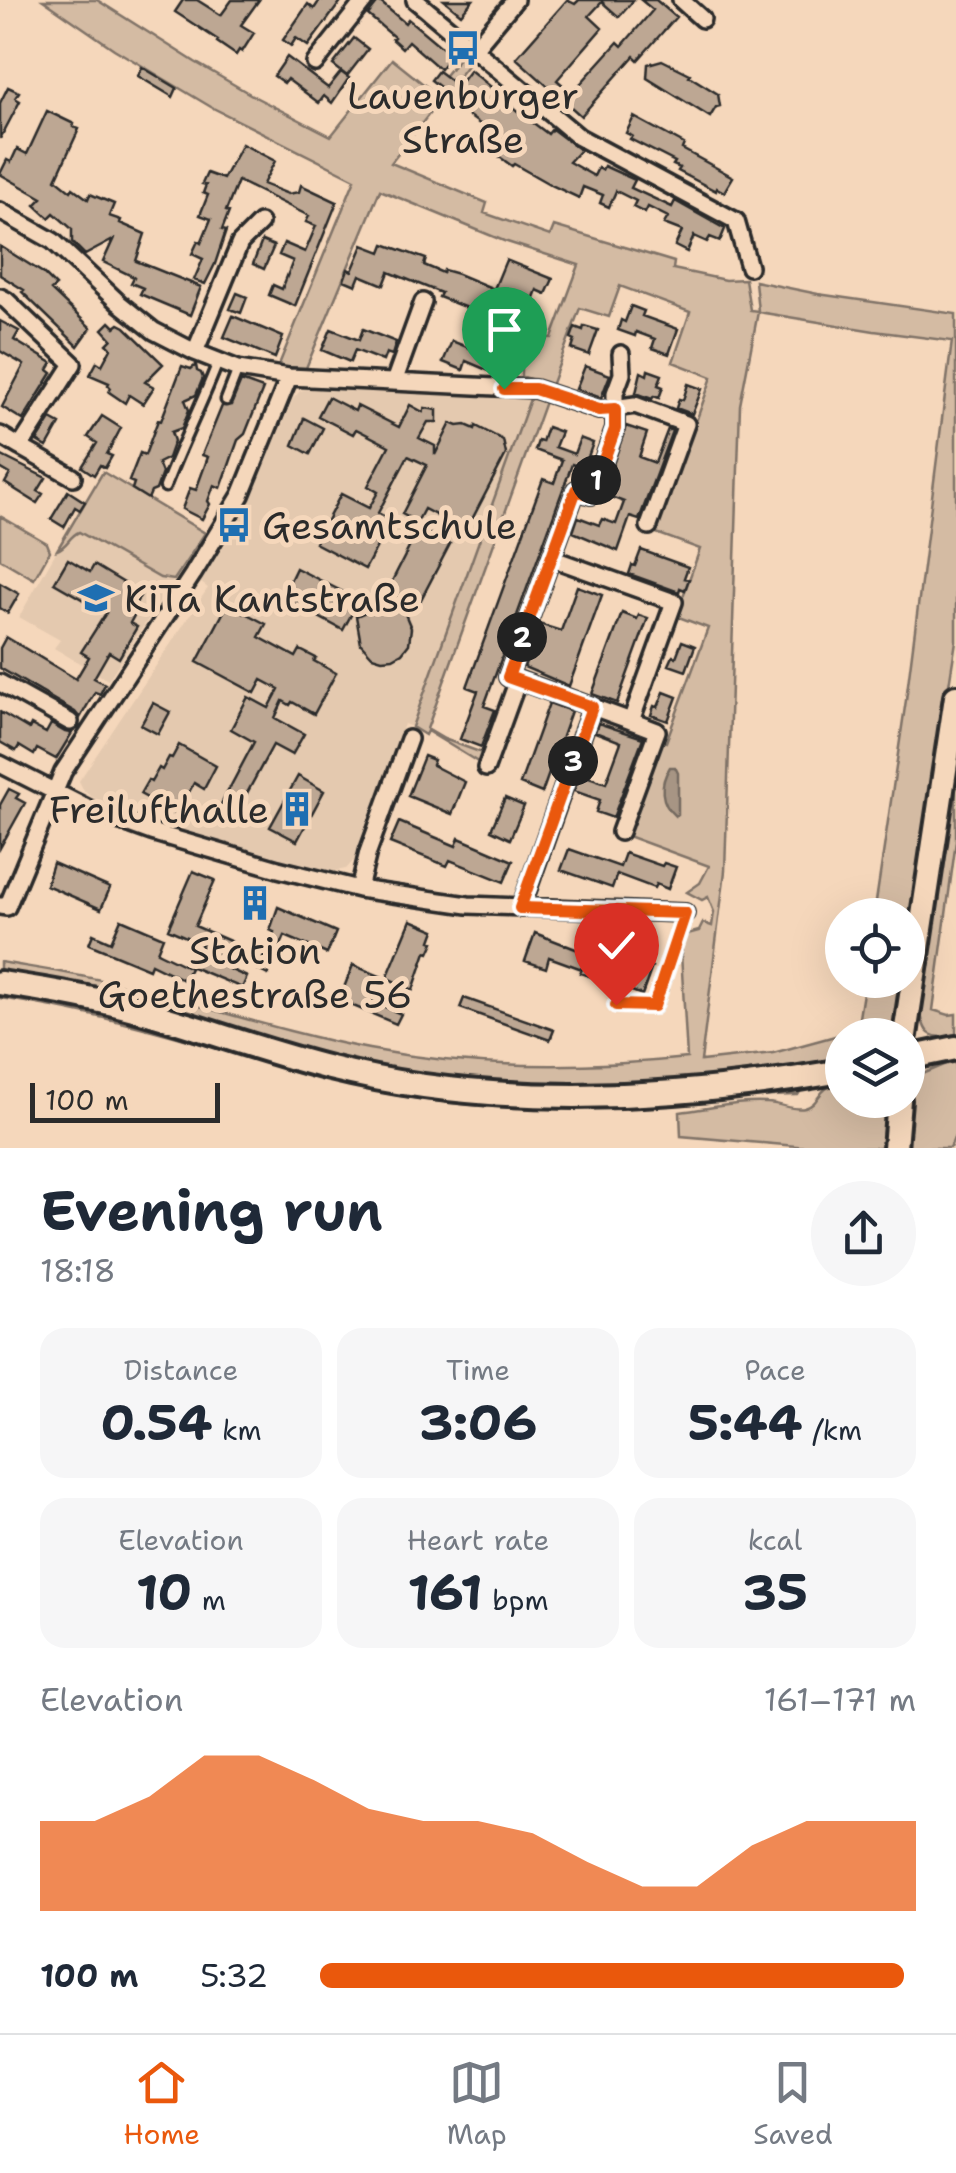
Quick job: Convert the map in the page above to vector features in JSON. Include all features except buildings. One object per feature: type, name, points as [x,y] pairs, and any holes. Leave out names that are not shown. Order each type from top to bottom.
[{"type":"main road","points":[[908,1018],[956,698]]},
{"type":"main road","points":[[0,983],[140,1010],[331,1068],[426,1086],[513,1094],[608,1096],[825,1073]]},
{"type":"main road","points":[[925,1054],[956,1048]]},
{"type":"main road","points":[[895,1148],[898,1118]]},
{"type":"street","points":[[314,63],[365,0]]},
{"type":"street","points":[[415,0],[579,136],[736,220],[750,267]]},
{"type":"street","points":[[474,48],[515,0]]},
{"type":"street","points":[[681,0],[702,19]]},
{"type":"street","points":[[0,211],[53,241],[154,331],[238,369],[290,377],[535,389],[599,410],[635,405],[686,424],[650,526]]},
{"type":"street","points":[[195,352],[240,243],[260,223]]},
{"type":"street","points":[[0,297],[73,364],[20,446]]},
{"type":"street","points":[[394,382],[423,302]]},
{"type":"street","points":[[620,832],[657,731],[508,677],[576,490],[591,495],[615,429],[621,354]]},
{"type":"street","points":[[0,906],[8,906],[63,772],[202,562],[241,495],[290,377]]},
{"type":"street","points":[[0,436],[72,478]]},
{"type":"street","points":[[551,558],[674,602],[631,721]]},
{"type":"street","points":[[486,768],[518,680]]},
{"type":"street","points":[[0,683],[70,722]]},
{"type":"street","points":[[520,908],[592,707]]},
{"type":"street","points":[[359,889],[368,852],[409,739]]},
{"type":"street","points":[[0,764],[92,811],[151,832],[359,889],[468,905],[685,913]]},
{"type":"lane","points":[[165,486],[218,362]]},
{"type":"lane","points":[[226,400],[238,369]]},
{"type":"lane","points":[[616,1005],[654,1006],[685,913]]},
{"type":"shaded area","points":[[43,0],[97,0],[195,62],[331,136],[392,59],[432,91],[460,57],[459,48],[472,59],[391,163],[487,203],[484,213],[550,236],[554,226],[674,262],[673,269],[725,280],[745,279],[750,310],[758,311],[755,281],[956,314],[956,641],[915,898],[877,898],[952,341],[758,312],[740,405],[725,871],[701,1061],[773,1053],[825,1039],[825,1061],[790,1069],[571,1090],[365,1071],[0,978],[0,962],[66,973],[270,1026],[408,1056],[488,1064],[567,1065],[687,1058],[680,936],[699,931],[703,923],[712,926],[714,912],[708,897],[702,900],[687,892],[700,883],[709,866],[622,834],[656,739],[666,742],[708,628],[676,616],[700,549],[651,531],[712,377],[673,362],[690,312],[620,286],[609,317],[580,308],[551,386],[521,376],[523,360],[533,341],[537,337],[552,338],[579,265],[504,241],[380,190],[306,368],[278,367],[355,179],[211,107],[114,49]]},
{"type":"shaded area","points":[[312,387],[530,399],[412,727],[404,724],[356,858],[346,869],[330,872],[208,840],[139,817],[92,797],[79,781],[208,588],[200,582],[251,498],[293,399],[300,391]]},
{"type":"shaded area","points":[[530,399],[546,399],[427,729],[485,754],[481,764],[427,731],[425,735],[412,727]]},
{"type":"shaded area","points":[[103,472],[205,533],[174,580],[160,578],[79,532],[57,550]]},
{"type":"shaded area","points":[[0,516],[47,543],[50,551],[34,579],[0,559]]},
{"type":"shaded area","name":"KiTa Kantstraße","points":[[78,532],[160,578],[174,580],[108,680],[54,648],[60,640],[19,617],[57,550]]},
{"type":"shaded area","points":[[956,739],[956,841],[933,1010],[956,1014],[956,1036],[934,1036],[925,1027],[920,1007],[921,998],[925,998],[925,970]]},
{"type":"shaded area","points":[[670,767],[678,773],[675,816],[663,793]]},
{"type":"shaded area","points":[[0,992],[95,1009],[356,1083],[797,1086],[801,1090],[798,1095],[605,1108],[446,1102],[348,1085],[172,1035],[0,998]]},
{"type":"shaded area","points":[[862,998],[900,998],[898,1016],[859,1018]]},
{"type":"shaded area","points":[[956,1060],[956,1133],[950,1148],[905,1148],[908,1118],[925,1118],[925,1073]]},
{"type":"shaded area","points":[[823,1091],[825,1118],[884,1118],[883,1148],[819,1148],[681,1136],[680,1112],[756,1103],[805,1108]]},
{"type":"place","name":"Lauenburger Straße","points":[[463,48]]},
{"type":"place","name":"Gesamtschule","points":[[234,525]]},
{"type":"place","name":"KiTa Kantstraße","points":[[96,598]]},
{"type":"place","name":"Freilufthalle","points":[[297,809]]},
{"type":"place","name":"Station Goethestraße 56","points":[[255,903]]},
{"type":"route","points":[[504,389],[535,389],[599,410],[615,409],[615,429],[591,495],[576,490],[508,677],[592,707],[520,908],[685,913],[654,1006],[616,1005]]}]
